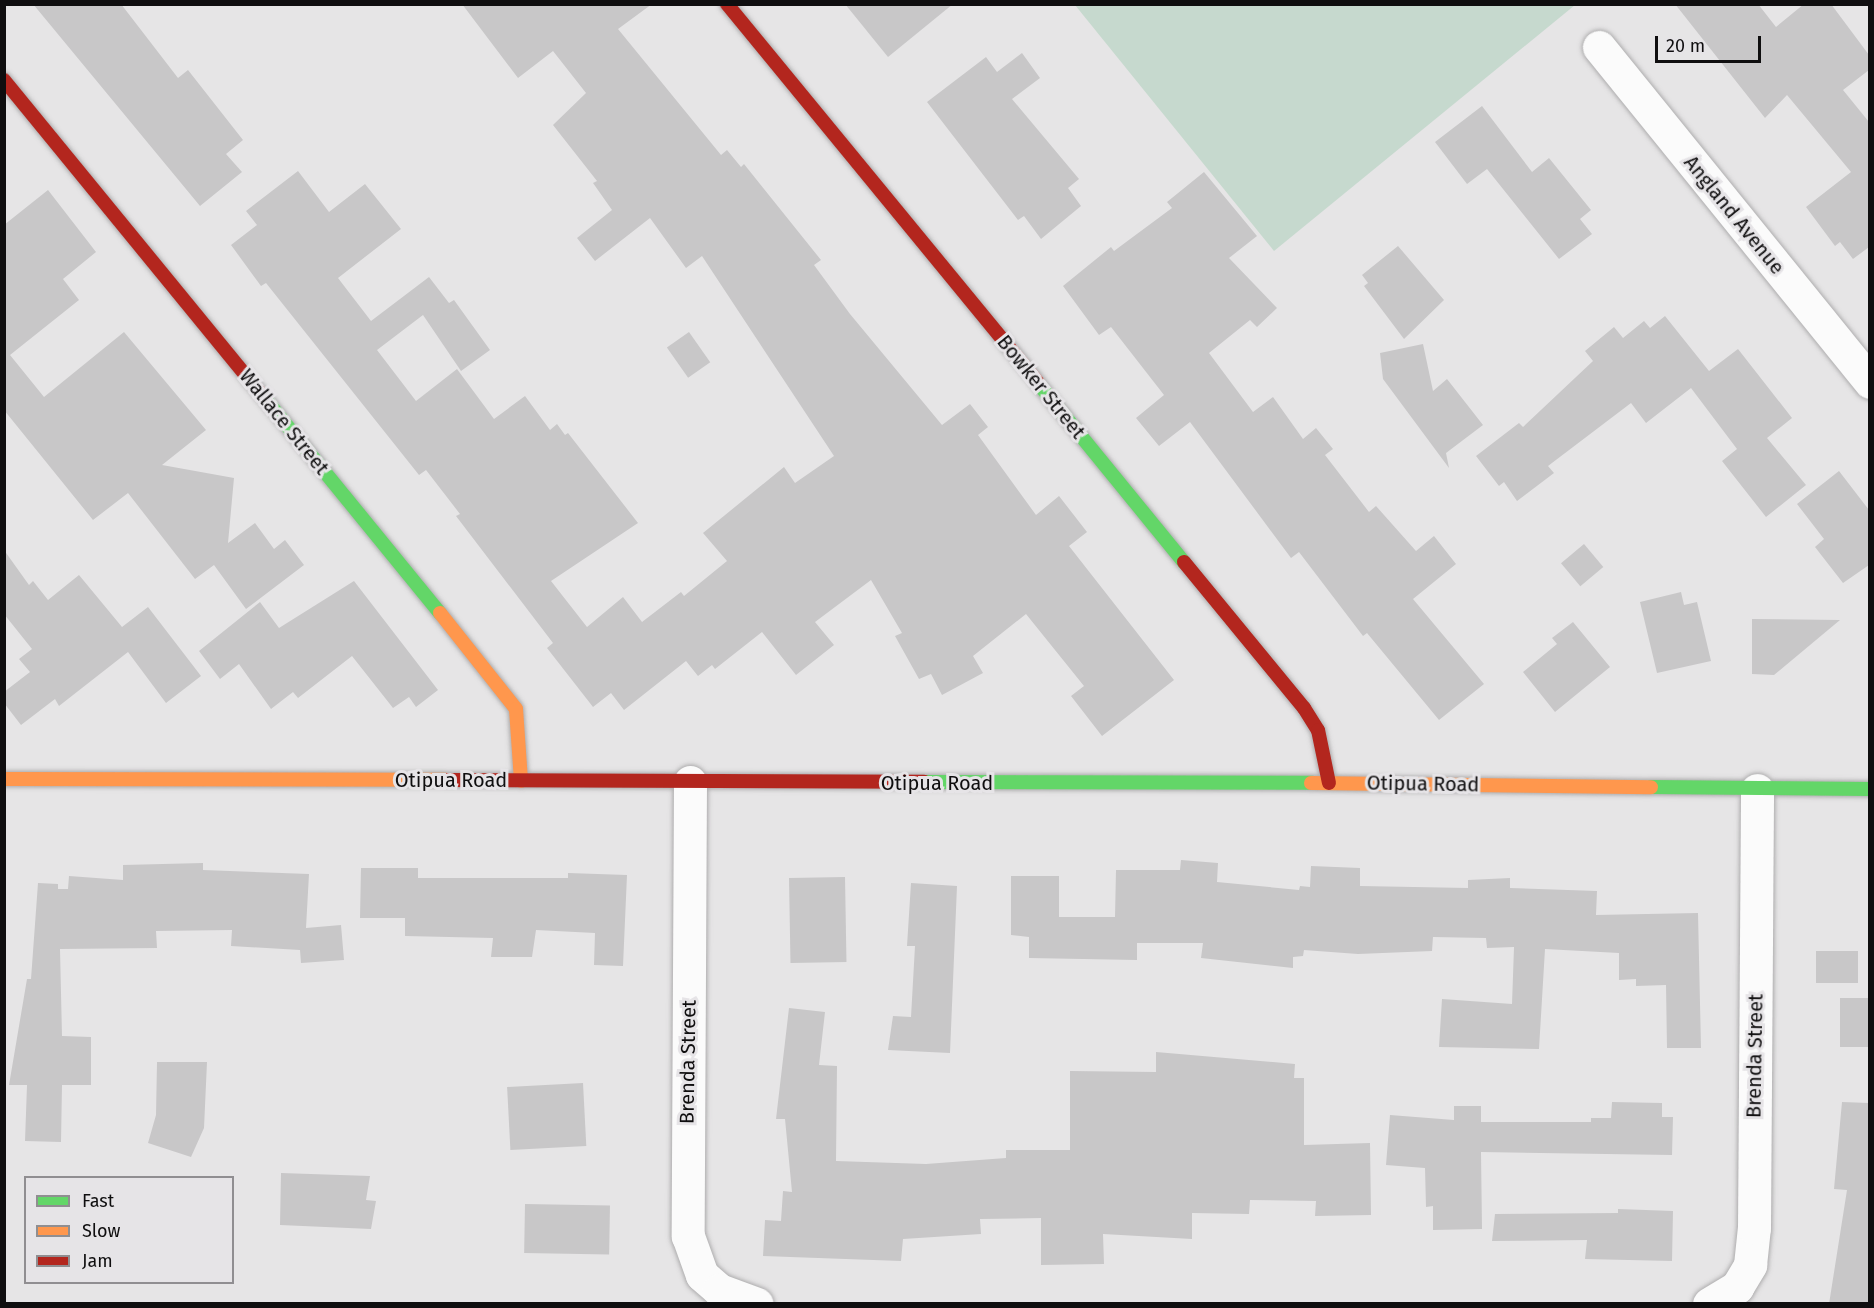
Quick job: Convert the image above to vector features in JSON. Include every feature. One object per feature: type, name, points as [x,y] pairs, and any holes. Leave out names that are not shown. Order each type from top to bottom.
[{"type":"street","name":"Bowker Street","points":[[727,4],[1304,708],[1318,730],[1329,783]]},
{"type":"street","name":"Angland Avenue","points":[[1599,47],[1869,382]]},
{"type":"street","name":"Wallace Street","points":[[4,80],[494,679],[516,709],[520,731],[521,781]]},
{"type":"street","name":"Otipua Road","points":[[4,778],[1329,783],[1757,790],[1869,789]]},
{"type":"street","name":"Brenda Street","points":[[690,782],[688,1236],[702,1275],[719,1290],[757,1304]]},
{"type":"street","name":"Brenda Street","points":[[1709,1304],[1737,1287],[1750,1265],[1754,1228],[1757,790]]},
{"type":"green space","points":[[1075,5],[1575,5],[1274,251]]},
{"type":"building","points":[[33,4],[121,4],[178,78],[188,70],[243,140],[226,154],[242,172],[200,206]]},
{"type":"building","points":[[462,4],[652,4],[618,29],[721,155],[727,150],[741,167],[744,164],[821,260],[814,265],[850,314],[942,425],[970,404],[988,427],[978,435],[1036,515],[1059,496],[1087,532],[1069,546],[1174,680],[1102,736],[1071,696],[1084,686],[1026,614],[973,656],[983,673],[942,695],[931,674],[919,679],[895,636],[902,633],[871,580],[815,622],[834,645],[796,675],[762,632],[715,669],[712,665],[698,676],[686,661],[624,710],[611,693],[593,707],[547,648],[553,643],[456,516],[460,514],[426,470],[419,475],[266,283],[261,286],[231,245],[257,225],[246,211],[298,171],[329,212],[365,184],[401,229],[338,278],[371,321],[429,277],[449,303],[454,300],[490,350],[461,371],[423,315],[377,350],[416,401],[457,369],[494,419],[525,396],[550,430],[557,424],[565,435],[568,433],[638,523],[551,581],[587,627],[623,597],[642,622],[681,592],[684,596],[727,561],[703,533],[784,467],[795,483],[834,456],[702,256],[686,268],[650,218],[595,261],[577,238],[612,210],[593,183],[597,181],[553,125],[586,93],[553,51],[518,78]]},
{"type":"building","points":[[845,4],[953,4],[888,57]]},
{"type":"building","points":[[1675,4],[1758,4],[1776,27],[1804,4],[1831,4],[1869,55],[1869,70],[1843,90],[1869,122],[1869,247],[1853,259],[1840,242],[1835,246],[1806,207],[1851,172],[1787,95],[1765,118]]},
{"type":"building","points":[[1022,53],[1040,78],[1012,99],[1079,179],[1068,188],[1081,206],[1041,239],[1024,216],[1018,220],[927,102],[986,57],[997,72]]},
{"type":"building","points":[[1482,106],[1532,172],[1549,158],[1591,210],[1580,219],[1592,234],[1559,259],[1487,169],[1467,184],[1435,142]]},
{"type":"building","points":[[1204,172],[1257,236],[1229,258],[1277,308],[1257,327],[1250,320],[1209,353],[1253,412],[1273,397],[1303,439],[1316,428],[1333,449],[1325,455],[1369,512],[1376,506],[1416,551],[1434,536],[1456,564],[1413,599],[1484,684],[1439,720],[1367,633],[1363,636],[1299,552],[1291,558],[1190,422],[1159,446],[1136,418],[1164,395],[1111,327],[1099,335],[1063,286],[1111,247],[1114,251],[1172,208],[1167,202]]},
{"type":"building","points":[[48,190],[96,252],[63,279],[79,300],[10,355],[44,397],[124,332],[206,430],[162,465],[234,478],[228,543],[255,523],[274,549],[285,540],[304,565],[246,609],[214,565],[195,579],[128,493],[93,520],[4,410],[4,225]]},
{"type":"building","points":[[1398,246],[1444,300],[1404,339],[1364,286],[1368,283],[1362,275]]},
{"type":"building","points":[[1665,316],[1709,371],[1738,349],[1792,418],[1767,438],[1806,485],[1766,517],[1722,461],[1737,449],[1691,388],[1646,423],[1631,403],[1548,466],[1554,473],[1517,501],[1504,482],[1499,486],[1476,456],[1519,423],[1523,427],[1593,361],[1585,351],[1614,327],[1623,338],[1644,321],[1650,328]]},
{"type":"building","points":[[689,332],[710,362],[688,378],[667,347]]},
{"type":"building","points":[[1423,344],[1433,391],[1447,379],[1483,425],[1446,453],[1449,468],[1383,379],[1380,353]]},
{"type":"building","points":[[1839,471],[1869,510],[1869,565],[1843,583],[1815,547],[1824,539],[1797,504]]},
{"type":"building","points":[[1584,544],[1603,567],[1580,586],[1561,563]]},
{"type":"building","points":[[4,550],[29,585],[33,581],[48,600],[79,575],[122,627],[148,607],[201,676],[166,703],[128,652],[59,706],[55,699],[21,725],[4,703],[4,692],[30,672],[19,659],[32,649],[4,614]]},
{"type":"building","points":[[354,581],[438,690],[416,707],[409,697],[393,708],[352,656],[298,698],[293,692],[271,709],[239,664],[220,679],[199,651],[260,602],[279,628]]},
{"type":"building","points":[[1681,592],[1684,605],[1697,602],[1711,661],[1657,673],[1640,602]]},
{"type":"building","points":[[1752,619],[1840,620],[1774,675],[1752,674]]},
{"type":"building","points":[[1573,622],[1610,667],[1555,712],[1523,672],[1557,644],[1552,638]]},
{"type":"building","points":[[1181,860],[1218,863],[1217,882],[1299,890],[1300,886],[1310,887],[1311,866],[1360,868],[1360,886],[1468,888],[1468,880],[1510,878],[1510,888],[1597,891],[1596,915],[1698,913],[1701,1048],[1667,1048],[1666,985],[1636,986],[1636,979],[1619,980],[1619,953],[1545,949],[1539,1049],[1439,1047],[1442,999],[1512,1004],[1514,947],[1487,948],[1486,938],[1433,937],[1432,951],[1358,954],[1304,950],[1303,956],[1293,957],[1293,968],[1201,958],[1203,943],[1137,943],[1137,960],[1029,958],[1029,937],[1011,935],[1011,876],[1059,876],[1059,917],[1115,917],[1116,870],[1180,870]]},
{"type":"building","points":[[203,863],[203,870],[309,874],[306,928],[341,925],[344,960],[301,963],[300,950],[231,946],[232,930],[156,931],[157,948],[60,949],[62,1036],[91,1037],[91,1085],[62,1085],[61,1142],[25,1141],[27,1085],[9,1085],[27,979],[31,979],[38,883],[58,884],[58,889],[68,889],[69,876],[123,880],[123,865]]},
{"type":"building","points":[[361,868],[418,868],[418,878],[568,878],[568,873],[627,875],[623,966],[594,965],[595,933],[536,930],[532,957],[491,957],[493,938],[405,936],[405,918],[360,918]]},
{"type":"building","points":[[845,877],[846,962],[790,963],[789,878]]},
{"type":"building","points":[[911,883],[957,886],[950,1053],[888,1050],[893,1016],[911,1017],[915,946],[907,946]]},
{"type":"building","points":[[1816,951],[1858,951],[1858,983],[1816,983]]},
{"type":"building","points":[[1840,998],[1869,998],[1869,1047],[1840,1047]]},
{"type":"building","points":[[789,1008],[825,1012],[819,1065],[837,1066],[836,1161],[926,1164],[1006,1158],[1006,1150],[1070,1150],[1070,1071],[1156,1072],[1156,1052],[1295,1064],[1294,1078],[1304,1078],[1304,1145],[1370,1143],[1371,1215],[1315,1216],[1316,1201],[1250,1200],[1249,1214],[1192,1213],[1192,1239],[1103,1234],[1104,1264],[1041,1265],[1041,1218],[980,1219],[981,1234],[903,1239],[901,1261],[763,1256],[765,1220],[781,1221],[783,1191],[792,1192],[785,1119],[776,1119]]},
{"type":"building","points":[[157,1062],[207,1062],[204,1128],[191,1157],[148,1143],[156,1115]]},
{"type":"building","points":[[583,1083],[586,1146],[510,1150],[507,1087]]},
{"type":"building","points":[[1612,1102],[1662,1103],[1662,1117],[1673,1117],[1672,1155],[1481,1152],[1482,1229],[1433,1230],[1433,1206],[1426,1207],[1425,1168],[1386,1165],[1390,1115],[1454,1120],[1454,1106],[1481,1106],[1481,1122],[1591,1122],[1591,1118],[1611,1118]]},
{"type":"building","points":[[1842,1102],[1869,1103],[1869,1304],[1829,1304],[1847,1190],[1834,1189]]},
{"type":"building","points":[[281,1173],[370,1176],[366,1200],[376,1201],[371,1229],[280,1225]]},
{"type":"building","points":[[525,1204],[610,1205],[609,1254],[524,1253]]},
{"type":"building","points":[[1618,1209],[1673,1211],[1672,1261],[1585,1259],[1587,1240],[1492,1241],[1495,1214],[1618,1213]]},
{"type":"traffic: fast","points":[[1037,382],[1184,562]]},
{"type":"traffic: fast","points":[[262,395],[440,613]]},
{"type":"traffic: fast","points":[[924,782],[1311,783]]},
{"type":"traffic: fast","points":[[1651,787],[1870,789]]},
{"type":"traffic: slow","points":[[440,613],[516,709],[521,781]]},
{"type":"traffic: slow","points":[[4,779],[446,780]]},
{"type":"traffic: slow","points":[[1311,783],[1651,787]]},
{"type":"traffic: jam","points":[[727,4],[1037,382]]},
{"type":"traffic: jam","points":[[4,80],[262,395]]},
{"type":"traffic: jam","points":[[1184,562],[1304,708],[1318,730],[1329,783]]},
{"type":"traffic: jam","points":[[446,780],[924,782]]}]
